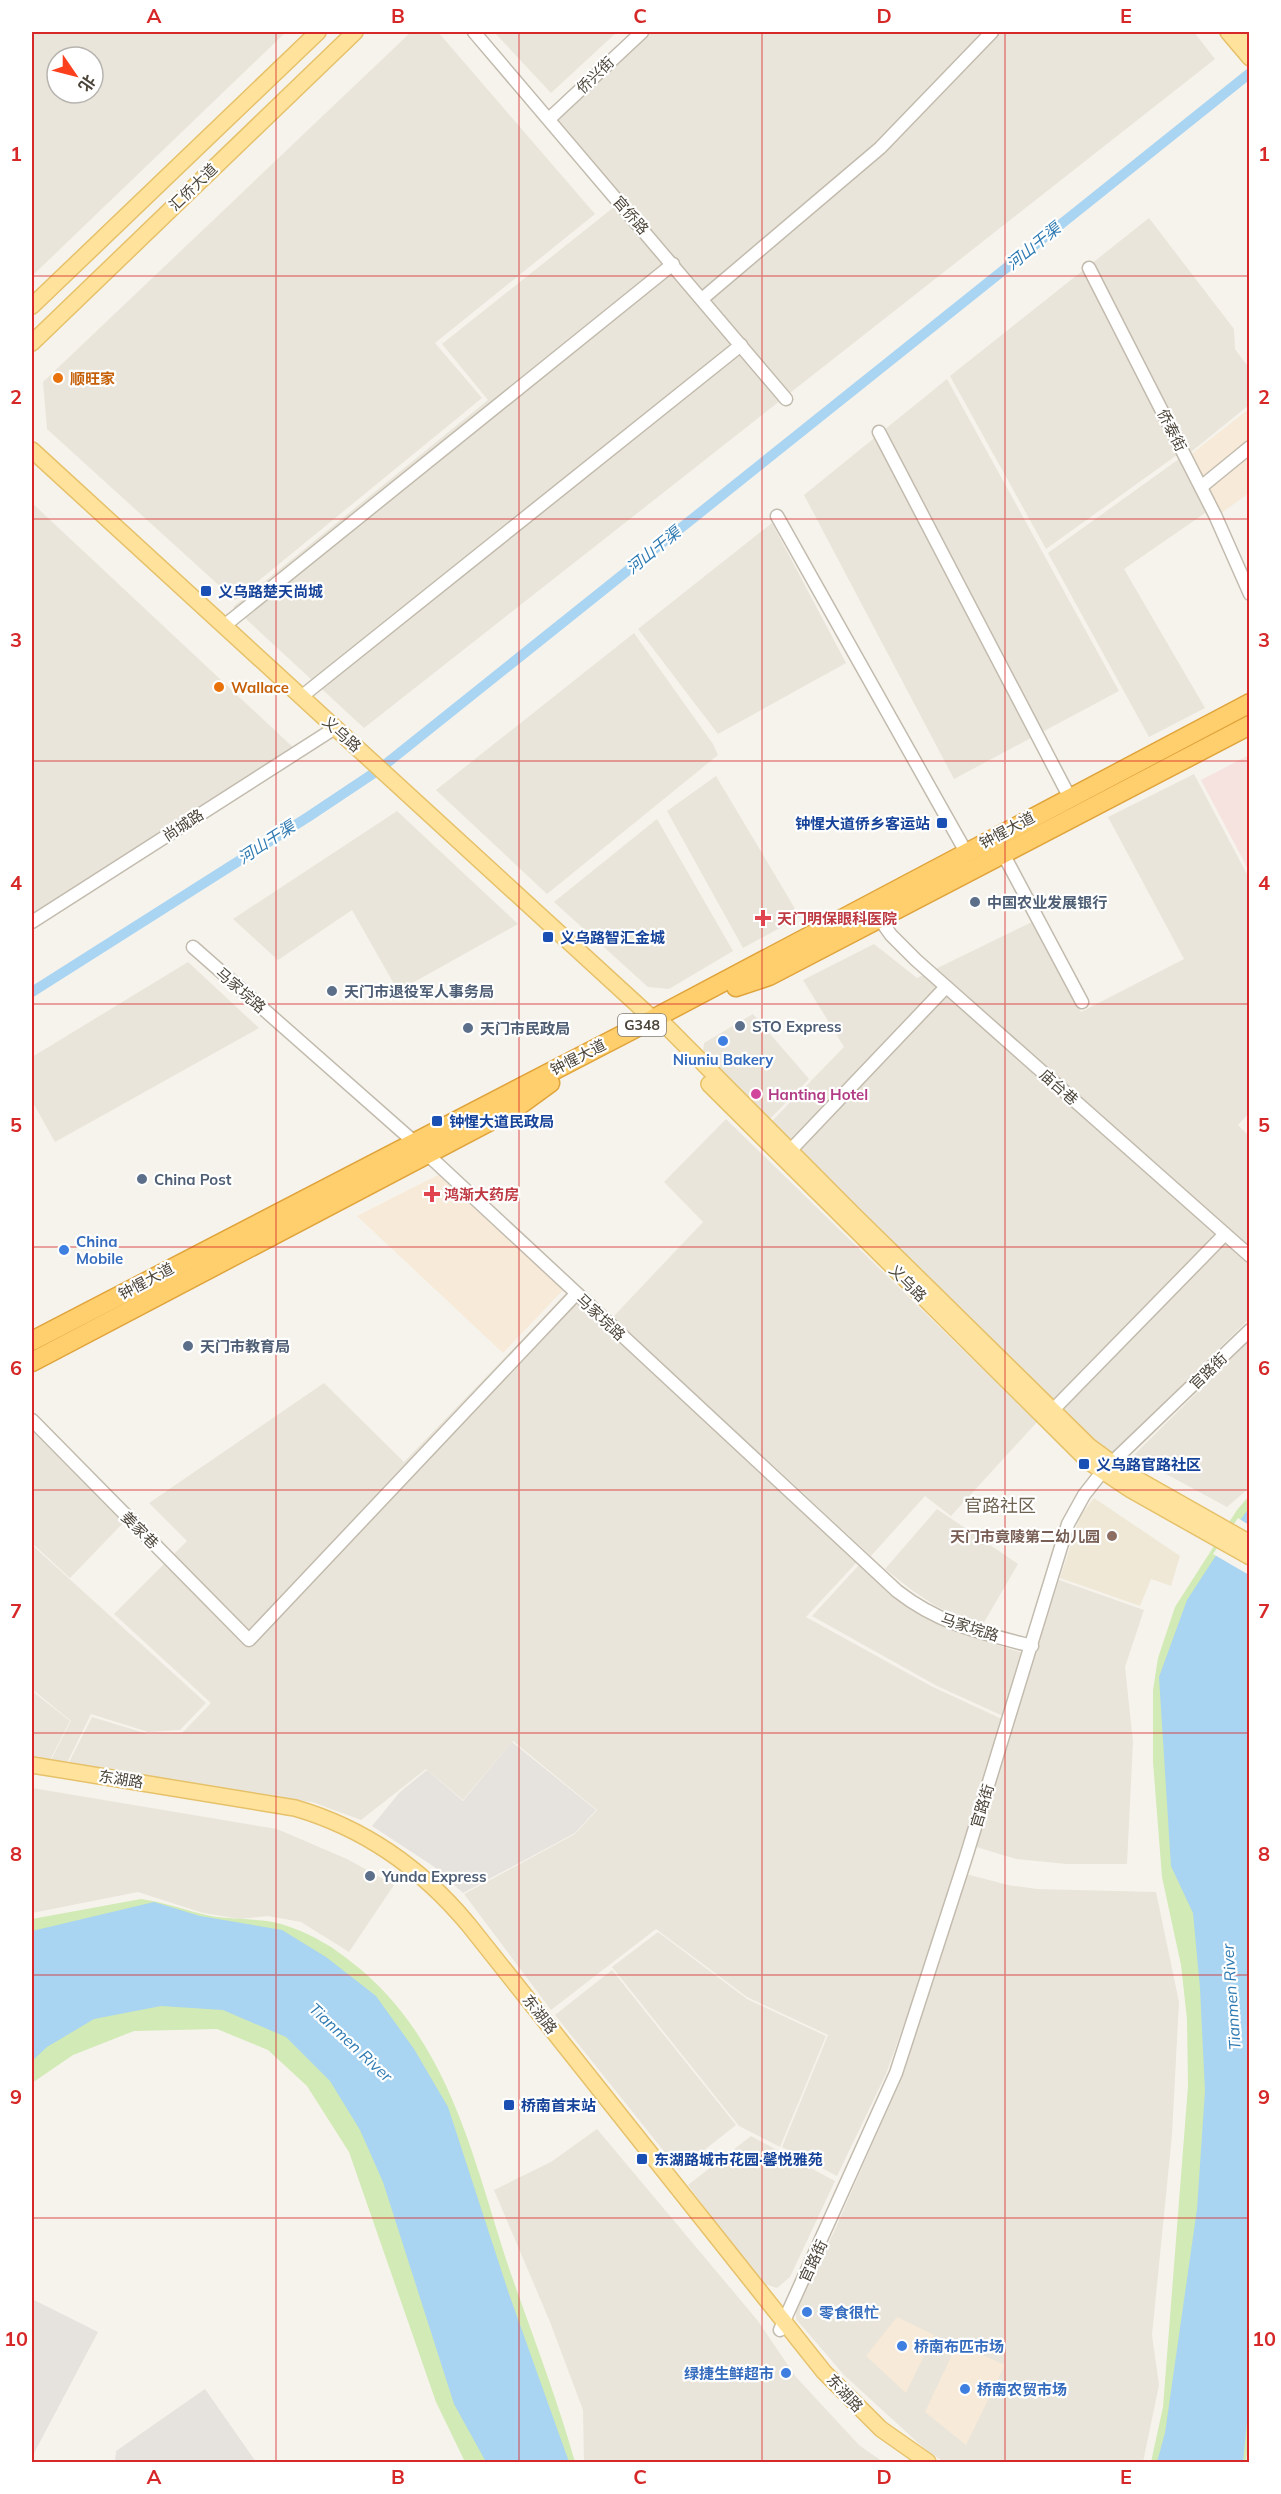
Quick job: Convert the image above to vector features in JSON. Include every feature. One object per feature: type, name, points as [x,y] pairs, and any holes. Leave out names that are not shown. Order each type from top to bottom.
[{"type":"highway","points":[[1068,795],[1250,695]]},
{"type":"highway","name":"钟惺大道","points":[[32,1353],[106,1318],[271,1221],[658,1024],[964,849],[1250,703]]},
{"type":"highway","name":"钟惺大道","points":[[734,982],[877,916],[1250,717]]},
{"type":"highway","points":[[1001,850],[1250,725]]},
{"type":"highway","name":"钟惺大道","points":[[32,1341],[138,1281],[271,1221]]},
{"type":"highway","points":[[32,1332],[138,1281]]},
{"type":"highway","points":[[32,1362],[106,1318]]},
{"type":"main road","name":"汇侨大道","points":[[32,306],[318,32]]},
{"type":"main road","name":"汇侨大道","points":[[33,343],[355,32]]},
{"type":"main road","points":[[1228,32],[1247,48]]},
{"type":"main road","points":[[1245,32],[1247,48]]},
{"type":"main road","name":"义乌路","points":[[33,451],[658,1024],[786,1155],[1049,1414],[1089,1446],[1107,1468],[1188,1516]]},
{"type":"main road","points":[[1188,1516],[1250,1543]]},
{"type":"main road","points":[[1188,1516],[1250,1557]]},
{"type":"main road","name":"东湖路","points":[[32,1765],[295,1808],[362,1835],[409,1866],[443,1895],[468,1924],[845,2406],[875,2434],[913,2463]]},
{"type":"main road","name":"东湖路","points":[[32,1772],[263,1807],[293,1814],[358,1839],[406,1870],[451,1911],[782,2326],[866,2415],[896,2441],[928,2463]]},
{"type":"street","name":"官侨路","points":[[474,32],[786,399]]},
{"type":"street","name":"侨兴街","points":[[549,119],[642,32]]},
{"type":"street","points":[[702,299],[880,148],[992,32]]},
{"type":"street","points":[[224,626],[673,264]]},
{"type":"street","name":"侨泰街","points":[[1089,268],[1201,487],[1250,594]]},
{"type":"street","points":[[301,697],[741,345]]},
{"type":"street","points":[[879,432],[1068,795]]},
{"type":"street","points":[[1201,487],[1250,447]]},
{"type":"street","points":[[777,516],[964,849]]},
{"type":"street","name":"尚城路","points":[[32,922],[335,728]]},
{"type":"street","points":[[1001,850],[1082,1002]]},
{"type":"street","name":"庙台巷","points":[[877,916],[891,935],[946,987],[1250,1256]]},
{"type":"street","name":"马家垸路","points":[[193,947],[417,1145],[861,1560],[905,1597],[949,1623],[1032,1646]]},
{"type":"street","points":[[786,1155],[946,987]]},
{"type":"street","points":[[1049,1414],[1225,1234]]},
{"type":"street","name":"姜家巷","points":[[32,1420],[249,1640],[576,1294]]},
{"type":"street","name":"官路街","points":[[782,2326],[896,2073],[1032,1646],[1068,1524],[1084,1495],[1107,1468],[1250,1330]]},
{"type":"shaded area","points":[[32,32],[286,32],[32,276]]},
{"type":"shaded area","points":[[411,32],[438,32],[595,214],[435,343],[482,398],[235,600],[47,429],[43,382]]},
{"type":"shaded area","points":[[494,32],[617,32],[551,93]]},
{"type":"shaded area","points":[[650,32],[1194,32],[1215,59],[364,728],[233,607],[488,400],[442,344],[624,199],[557,120]]},
{"type":"shaded area","points":[[1149,218],[1234,329],[1235,349],[1249,368],[1249,405],[1191,452],[1177,455],[1046,549],[950,376]]},
{"type":"shaded area","points":[[947,379],[1119,691],[954,779],[804,495]]},
{"type":"shaded area","points":[[1249,409],[1249,493],[1220,514],[1189,456]]},
{"type":"shaded area","points":[[1179,459],[1208,511],[1124,569],[1205,708],[1149,737],[1048,553]]},
{"type":"shaded area","points":[[32,503],[298,752],[32,923]]},
{"type":"shaded area","points":[[772,523],[846,663],[718,734],[638,629]]},
{"type":"shaded area","points":[[634,633],[713,744],[718,755],[547,894],[436,790]]},
{"type":"shaded area","points":[[1249,755],[1249,871],[1201,780]]},
{"type":"shaded area","points":[[1194,774],[1249,878],[1250,1112],[1238,1125],[1249,1136],[1249,1319],[1108,1458],[769,1124],[844,1047],[803,980],[874,944],[917,978],[1034,921],[1081,1012],[1184,959],[1108,817]]},
{"type":"shaded area","points":[[716,776],[800,917],[743,948],[667,811]]},
{"type":"shaded area","points":[[397,811],[518,924],[398,991],[352,910],[278,960],[233,919]]},
{"type":"shaded area","points":[[657,819],[733,951],[669,989],[648,987],[554,902]]},
{"type":"shaded area","points":[[188,962],[259,1028],[55,1142],[32,1101],[32,1057]]},
{"type":"shaded area","points":[[753,1014],[809,1079],[769,1120],[703,1054],[704,1043]]},
{"type":"shaded area","points":[[726,1119],[1037,1422],[951,1516],[925,1496],[871,1556],[613,1317],[703,1222],[664,1182]]},
{"type":"shaded area","points":[[438,1175],[563,1290],[503,1353],[357,1216]]},
{"type":"shaded area","points":[[567,1293],[857,1562],[806,1617],[931,1686],[1002,1719],[911,2005],[886,2074],[837,2176],[782,2147],[828,2035],[747,1997],[656,1929],[551,2010],[464,1894],[575,1834],[597,1810],[513,1741],[463,1800],[426,1769],[361,1820],[312,1802],[68,1764],[92,1717],[148,1734],[182,1733],[211,1703],[114,1614],[187,1541],[149,1503],[324,1383],[404,1462]]},
{"type":"shaded area","points":[[1249,1341],[1249,1488],[1227,1507],[1133,1456]]},
{"type":"shaded area","points":[[32,1431],[123,1523],[70,1578],[32,1543]]},
{"type":"shaded area","name":"天门市竟陵第二幼儿园","points":[[1094,1498],[1180,1556],[1171,1586],[1151,1579],[1140,1606],[1060,1578],[1080,1516]]},
{"type":"shaded area","points":[[937,1509],[1018,1564],[983,1624],[961,1618],[936,1606],[885,1569]]},
{"type":"shaded area","points":[[32,1545],[206,1703],[180,1730],[148,1732],[91,1714],[66,1765],[50,1762],[71,1721],[32,1689]]},
{"type":"shaded area","points":[[859,1565],[894,1595],[924,1616],[958,1633],[1023,1653],[1003,1716],[937,1686],[812,1616]]},
{"type":"shaded area","points":[[1059,1580],[1144,1610],[1125,1667],[1133,1742],[1127,1864],[1067,1864],[1016,1859],[973,1846]]},
{"type":"shaded area","points":[[32,1691],[70,1721],[49,1762],[32,1760]]},
{"type":"shaded area","points":[[512,1742],[596,1810],[575,1833],[463,1893],[433,1866],[372,1826],[400,1792],[427,1770],[463,1801]]},
{"type":"shaded area","points":[[32,1788],[277,1829],[347,1859],[394,1885],[349,1952],[301,1922],[268,1916],[240,1919],[203,1913],[138,1892],[32,1913]]},
{"type":"shaded area","points":[[966,1874],[1008,1885],[1037,1889],[1156,1892],[1179,2002],[1172,2135],[1152,2335],[1159,2385],[1143,2462],[944,2462],[927,2451],[844,2375],[796,2319],[796,2308],[833,2234],[905,2069]]},
{"type":"shaded area","points":[[658,1932],[747,1999],[826,2036],[780,2147],[739,2126],[612,1967]]},
{"type":"shaded area","points":[[612,1970],[736,2125],[679,2170],[555,2015]]},
{"type":"shaded area","points":[[597,2129],[758,2321],[796,2377],[859,2445],[883,2462],[584,2462],[583,2410],[550,2322],[494,2190],[551,2162]]},
{"type":"shaded area","points":[[751,2136],[835,2181],[790,2277],[777,2288],[761,2283],[688,2185]]},
{"type":"shaded area","points":[[32,2299],[98,2332],[32,2457]]},
{"type":"shaded area","name":"桥南布匹市场","points":[[897,2317],[934,2335],[906,2393],[866,2356]]},
{"type":"shaded area","name":"桥南农贸市场","points":[[957,2344],[1005,2365],[966,2445],[925,2412]]},
{"type":"shaded area","points":[[205,2389],[256,2462],[115,2462],[116,2451]]},
{"type":"green space","points":[[1249,1496],[1249,2432],[1246,2462],[1151,2462],[1163,2407],[1188,2086],[1187,2019],[1181,1965],[1162,1877],[1153,1762],[1153,1690],[1158,1658],[1175,1607],[1237,1510]]},
{"type":"green space","points":[[141,1899],[211,1916],[274,1922],[308,1934],[350,1961],[384,1992],[412,2026],[435,2064],[470,2146],[575,2462],[465,2462],[436,2402],[349,2152],[307,2086],[268,2050],[217,2029],[134,2031],[73,2055],[32,2083],[32,1919]]},
{"type":"water","name":"Tianmen River","points":[[1249,1508],[1249,2401],[1243,2462],[1157,2462],[1165,2433],[1197,2209],[1205,2091],[1200,1988],[1193,1913],[1171,1866],[1159,1677],[1187,1600]]},
{"type":"water","name":"Tianmen River","points":[[154,1902],[200,1916],[282,1930],[326,1957],[376,1996],[414,2049],[448,2107],[509,2294],[569,2462],[486,2462],[454,2404],[383,2182],[360,2130],[330,2081],[286,2037],[223,2010],[161,2006],[94,2019],[47,2047],[32,2061],[32,1931]]},
{"type":"pier","points":[[1238,1518],[1249,1525],[1249,1575],[1213,1554]]},
{"type":"waterway","name":"河山干渠","points":[[32,992],[377,771],[1250,73]]},
{"type":"place","name":"顺旺家","points":[[58,378]]},
{"type":"place","name":"义乌路楚天尚城","points":[[206,591]]},
{"type":"place","name":"Wallace","points":[[219,687]]},
{"type":"place","name":"钟惺大道侨乡客运站","points":[[942,823]]},
{"type":"place","name":"中国农业发展银行","points":[[975,902]]},
{"type":"place","name":"天门明保眼科医院","points":[[763,918]]},
{"type":"place","name":"义乌路智汇金城","points":[[548,937]]},
{"type":"place","name":"天门市退役军人事务局","points":[[332,991]]},
{"type":"place","name":"STO Express","points":[[740,1026]]},
{"type":"place","name":"天门市民政局","points":[[468,1028]]},
{"type":"place","name":"Niuniu Bakery","points":[[723,1041]]},
{"type":"place","name":"Hanting Hotel","points":[[756,1094]]},
{"type":"place","name":"钟惺大道民政局","points":[[437,1121]]},
{"type":"place","name":"China Post","points":[[142,1179]]},
{"type":"place","name":"鸿渐大药房","points":[[432,1194]]},
{"type":"place","name":"China Mobile","points":[[64,1250]]},
{"type":"place","name":"天门市教育局","points":[[188,1346]]},
{"type":"place","name":"义乌路官路社区","points":[[1084,1464]]},
{"type":"place","name":"天门市竟陵第二幼儿园","points":[[1112,1536]]},
{"type":"place","name":"Yunda Express","points":[[370,1876]]},
{"type":"place","name":"桥南首末站","points":[[509,2105]]},
{"type":"place","name":"东湖路城市花园·馨悦雅苑","points":[[642,2159]]},
{"type":"place","name":"零食很忙","points":[[807,2312]]},
{"type":"place","name":"桥南布匹市场","points":[[902,2346]]},
{"type":"place","name":"绿捷生鲜超市","points":[[786,2373]]},
{"type":"place","name":"桥南农贸市场","points":[[965,2389]]},
{"type":"district","name":"官路社区","points":[[1000,1505]]}]
